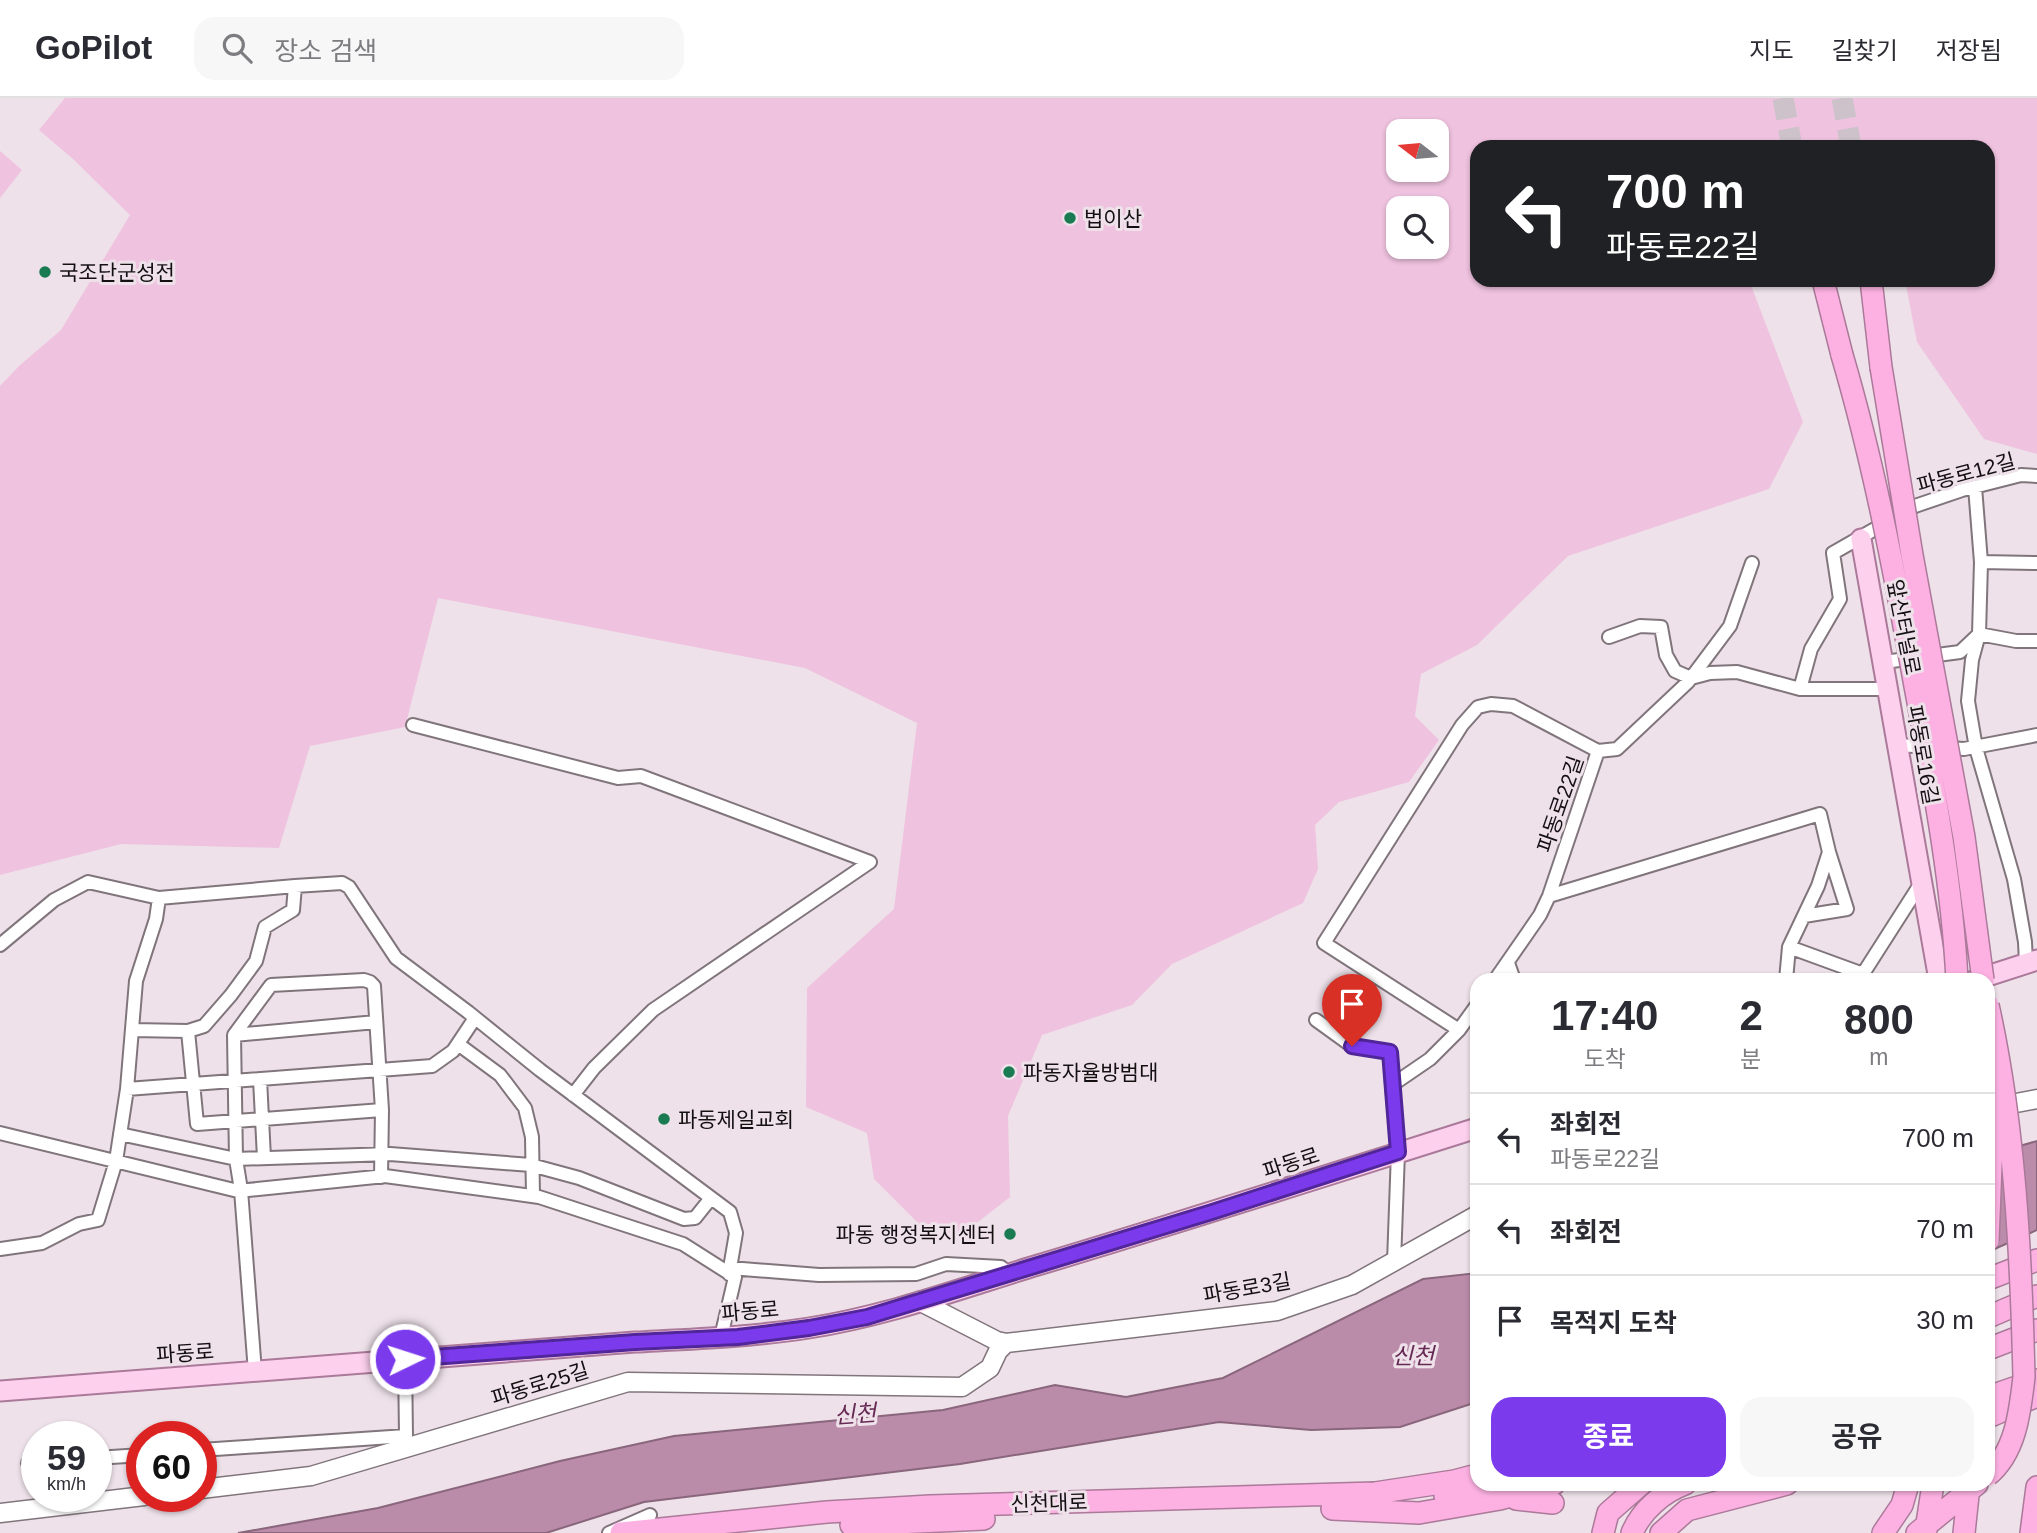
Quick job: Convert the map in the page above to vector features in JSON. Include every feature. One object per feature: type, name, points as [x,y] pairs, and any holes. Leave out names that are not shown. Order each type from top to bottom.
[{"type":"highway","name":"앞산터널로","points":[[1825,287],[1870,454],[1914,678],[1944,861],[1956,973]]},
{"type":"highway","name":"앞산터널로","points":[[1872,287],[1881,367],[1912,555],[1964,837],[1982,973]]},
{"type":"highway","points":[[1995,1038],[2015,1189],[2024,1377],[2021,1407],[2013,1438],[2003,1460],[1995,1468]]},
{"type":"highway","points":[[1995,1276],[2037,1260]]},
{"type":"highway","points":[[1995,1300],[2037,1284]]},
{"type":"highway","points":[[1995,1314],[2037,1296]]},
{"type":"highway","points":[[1995,1328],[2037,1310]]},
{"type":"highway","points":[[1995,1346],[2037,1330]]},
{"type":"highway","points":[[1995,1394],[2037,1380]]},
{"type":"highway","points":[[1995,1414],[2037,1396]]},
{"type":"highway","points":[[1275,1497],[1470,1464]]},
{"type":"highway","name":"신천대로","points":[[759,1533],[1075,1508],[1375,1493],[1470,1477]]},
{"type":"highway","points":[[2032,1533],[2037,1487]]},
{"type":"highway","name":"신천대로","points":[[621,1533],[827,1512],[930,1506],[1332,1509],[1419,1513],[1503,1491],[1554,1493]]},
{"type":"highway","points":[[1602,1533],[1608,1513],[1633,1491]]},
{"type":"highway","points":[[1632,1533],[1637,1520],[1657,1500],[1673,1491]]},
{"type":"highway","points":[[1661,1533],[1687,1510],[1760,1491]]},
{"type":"highway","points":[[1882,1533],[1902,1505],[1906,1491]]},
{"type":"highway","points":[[1926,1533],[1932,1491]]},
{"type":"highway","points":[[1964,1533],[1968,1491]]},
{"type":"highway","points":[[1917,1533],[1969,1491]]},
{"type":"highway","points":[[2032,1533],[2037,1523]]},
{"type":"main road","name":"파동로16길","points":[[1861,539],[1888,689]]},
{"type":"main road","name":"파동로16길","points":[[1897,745],[1938,973]]},
{"type":"main road","points":[[1995,973],[2031,961]]},
{"type":"main road","name":"파동로","points":[[0,1391],[722,1337],[809,1328],[867,1317],[1470,1130]]},
{"type":"street","name":"파동로12길","points":[[1800,690],[1811,649],[1840,599],[1833,554],[1915,506],[2021,475],[2037,476]]},
{"type":"street","points":[[1975,487],[1981,562],[1979,634],[1972,660],[1968,701],[1976,748],[2014,879],[2031,961]]},
{"type":"street","points":[[1981,562],[2037,563]]},
{"type":"street","name":"파동로22길","points":[[1500,973],[1540,915],[1549,896],[1598,751],[1617,750],[1691,678],[1730,626],[1752,563]]},
{"type":"street","points":[[1609,637],[1640,626],[1661,627],[1666,655],[1675,670],[1691,678],[1710,673],[1737,672],[1800,690],[1888,689]]},
{"type":"street","points":[[1979,634],[1960,652],[1884,662],[1897,745],[1964,749],[2037,734]]},
{"type":"street","points":[[1979,634],[2016,641],[2037,641]]},
{"type":"street","points":[[1459,1030],[1324,943],[1462,726],[1478,707],[1491,704],[1513,706],[1598,751]]},
{"type":"street","points":[[413,725],[618,778],[641,776],[870,862],[653,1010],[594,1068],[573,1095]]},
{"type":"street","points":[[1549,896],[1820,814],[1847,909],[1804,916]]},
{"type":"street","points":[[1787,973],[1789,947],[1818,887],[1829,852]]},
{"type":"street","points":[[1864,973],[1922,880]]},
{"type":"street","points":[[0,945],[54,900],[88,882],[159,898],[342,883],[349,887],[396,958],[730,1212],[736,1233],[730,1271]]},
{"type":"street","points":[[132,1030],[188,1031],[204,1026],[256,961],[265,927],[293,911],[295,886]]},
{"type":"street","points":[[0,1249],[42,1243],[79,1224],[98,1220],[116,1161],[127,1088],[136,981],[156,919],[159,898]]},
{"type":"street","points":[[1789,947],[1851,973]]},
{"type":"street","points":[[1508,963],[1512,973]]},
{"type":"street","points":[[255,1372],[241,1190],[236,1158],[234,1035],[271,985],[363,980],[373,986],[382,1110],[381,1177]]},
{"type":"street","points":[[1392,1085],[1430,1059],[1470,1015]]},
{"type":"street","points":[[127,1088],[432,1066],[453,1051],[475,1018]]},
{"type":"street","points":[[1316,1020],[1352,1046],[1390,1052],[1398,1152],[1394,1262]]},
{"type":"street","points":[[234,1035],[376,1022]]},
{"type":"street","points":[[188,1031],[197,1124],[382,1110]]},
{"type":"street","points":[[458,1044],[500,1075],[526,1108],[531,1138],[533,1196]]},
{"type":"street","points":[[260,1079],[264,1158]]},
{"type":"street","points":[[1995,1107],[2037,1099]]},
{"type":"street","points":[[0,1133],[241,1190],[381,1177],[533,1196],[683,1244],[730,1271],[735,1277],[722,1337]]},
{"type":"street","points":[[120,1134],[236,1158],[382,1154],[531,1165],[579,1178],[684,1219],[695,1217],[712,1198]]},
{"type":"street","name":"파동로3길","points":[[1006,1343],[1277,1311],[1352,1285],[1470,1219]]},
{"type":"street","points":[[730,1271],[820,1275],[916,1274],[946,1264],[1001,1267],[1009,1273]]},
{"type":"street","points":[[919,1301],[997,1341],[1006,1343]]},
{"type":"street","name":"파동로25길","points":[[217,1487],[311,1476],[406,1442],[628,1382],[962,1387],[990,1368],[998,1351],[1006,1343]]},
{"type":"street","points":[[217,1449],[406,1442],[405,1359]]},
{"type":"street","points":[[0,1514],[126,1498]]},
{"type":"street","points":[[609,1533],[650,1515]]},
{"type":"shaded area","points":[[65,98],[2037,98],[2037,454],[1984,439],[1917,342],[1906,287],[1995,287],[1995,140],[1470,140],[1470,287],[1752,287],[1803,422],[1769,489],[1568,556],[1477,645],[1421,674],[1415,716],[1439,740],[1409,782],[1339,802],[1315,825],[1318,869],[1303,903],[1172,964],[1132,1005],[1042,1035],[1008,1116],[1010,1197],[960,1236],[919,1224],[874,1179],[867,1133],[806,1107],[807,988],[894,909],[917,723],[805,668],[438,598],[405,727],[310,746],[279,848],[121,844],[0,875],[0,386],[61,330],[130,215],[39,130]]},
{"type":"shaded area","points":[[0,151],[22,170],[0,198]]},
{"type":"water","points":[[2037,1141],[2037,1230],[1995,1249],[1995,1153]]},
{"type":"water","name":"신천","points":[[1470,1274],[1470,1404],[1400,1427],[1311,1430],[1219,1422],[960,1464],[644,1502],[546,1533],[238,1533],[378,1508],[560,1461],[674,1436],[943,1410],[1055,1385],[1126,1397],[1223,1378],[1423,1279]]},
{"type":"tunnel","points":[[1783,98],[1791,140]]},
{"type":"tunnel","points":[[1842,98],[1850,140]]},
{"type":"place","name":"법이산","points":[[1070,218]]},
{"type":"place","name":"국조단군성전","points":[[45,272]]},
{"type":"place","name":"파동자율방범대","points":[[1009,1072]]},
{"type":"place","name":"파동제일교회","points":[[664,1119]]},
{"type":"place","name":"파동 행정복지센터","points":[[1010,1234]]},
{"type":"route","points":[[405,1359],[738,1337],[867,1317],[1212,1212],[1398,1152],[1390,1052],[1352,1046]]}]
